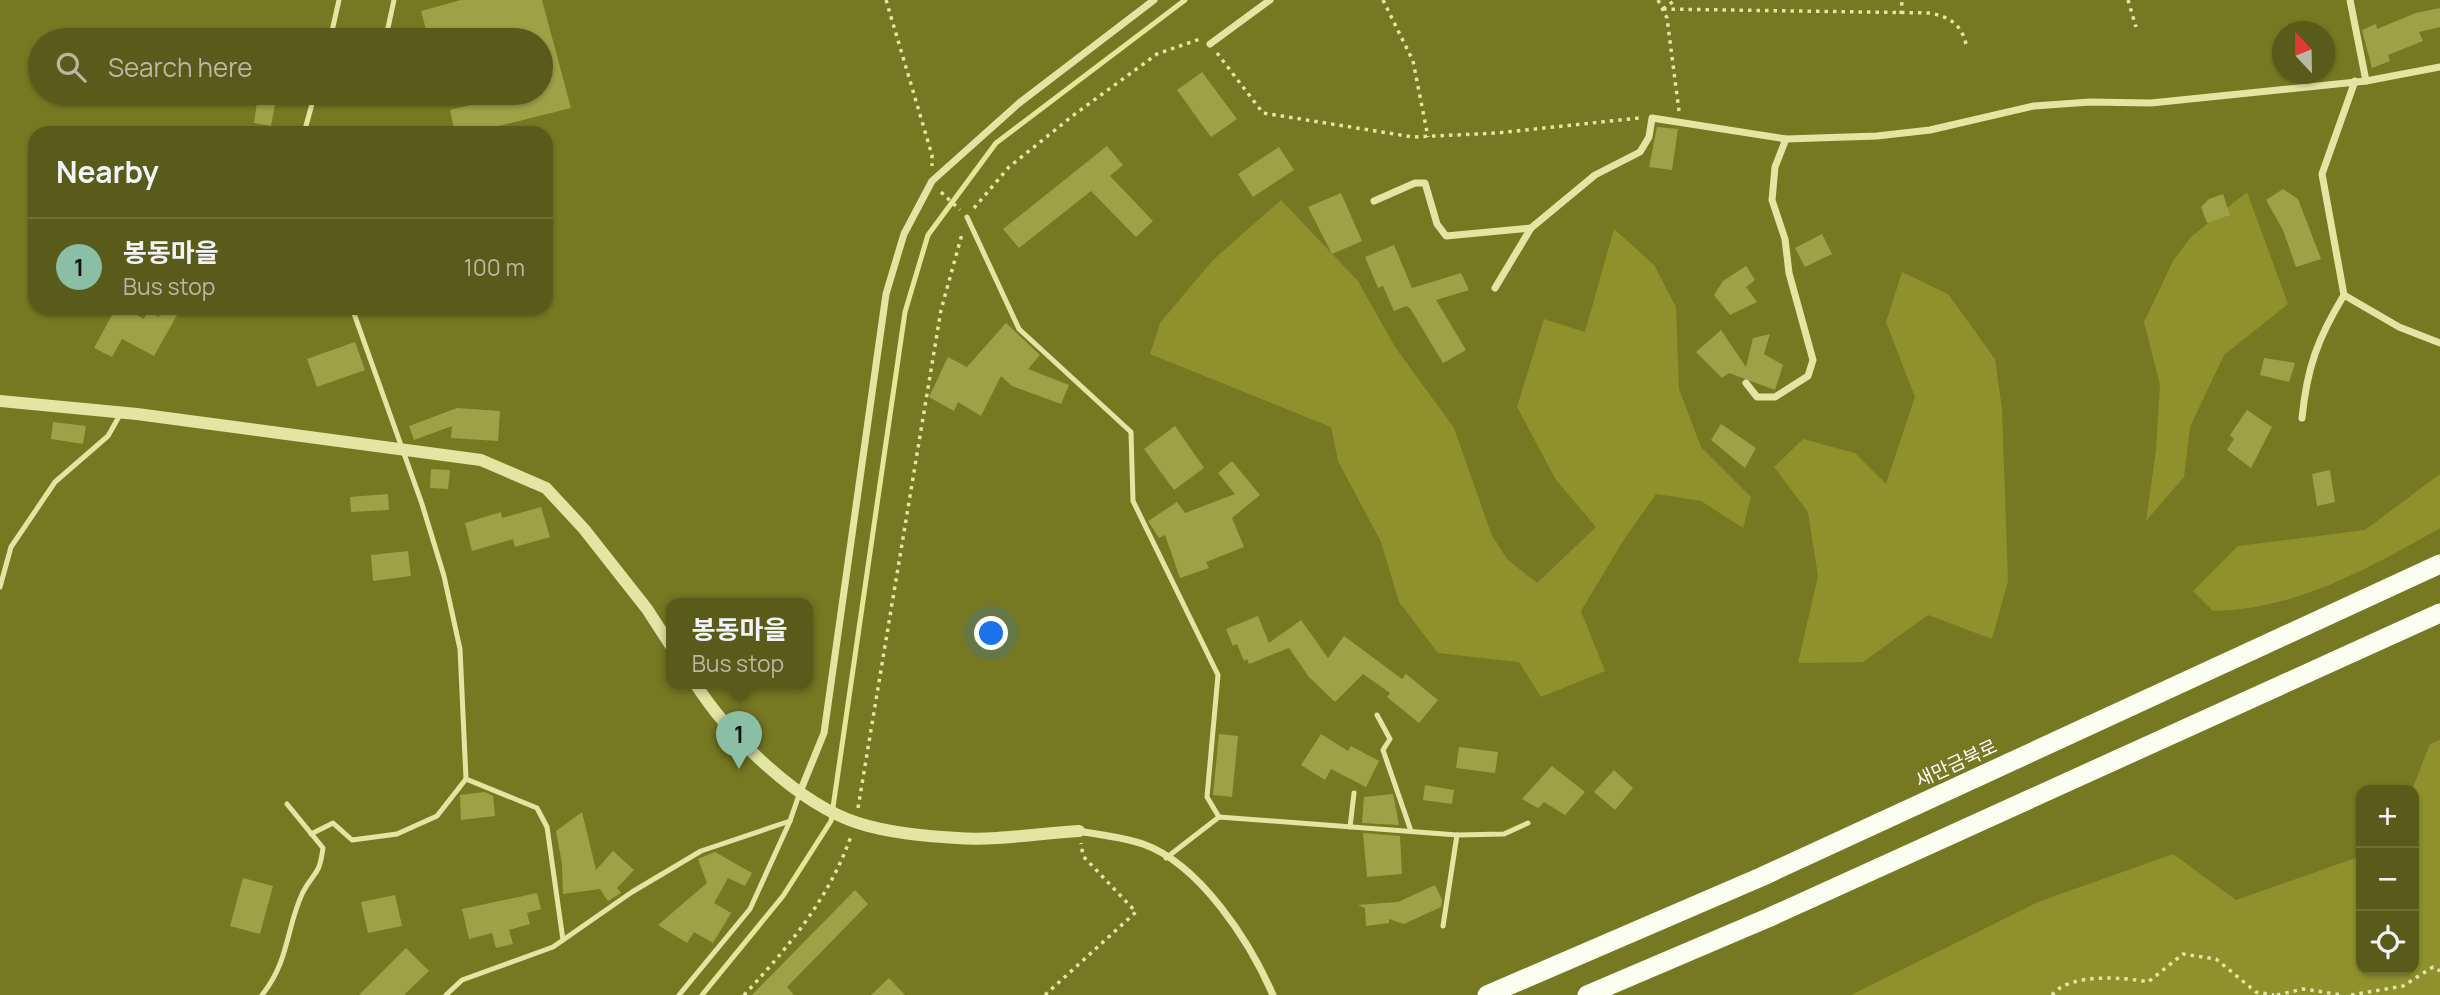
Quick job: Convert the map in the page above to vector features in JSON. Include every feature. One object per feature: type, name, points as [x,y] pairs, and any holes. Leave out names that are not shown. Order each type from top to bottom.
[{"type":"highway","name":"새만금북로","points":[[1486,995],[1761,877],[2440,564]]},
{"type":"highway","points":[[1587,995],[1795,905],[2440,613]]},
{"type":"street","points":[[800,792],[824,733],[886,294],[904,234],[932,181],[1018,104],[1154,0]]},
{"type":"street","points":[[1210,44],[1270,0]]},
{"type":"street","points":[[2350,0],[2366,81]]},
{"type":"street","points":[[1495,288],[1531,228],[1595,175],[1640,152],[1649,137],[1652,118],[1786,139],[1877,136],[1930,130],[2034,106],[2090,102],[2151,103],[2366,81],[2440,67]]},
{"type":"street","points":[[2302,418],[2306,377],[2316,346],[2344,295],[2322,174],[2355,81]]},
{"type":"street","points":[[1745,383],[1757,397],[1774,397],[1808,376],[1813,360],[1789,274],[1785,239],[1772,200],[1775,167],[1786,139]]},
{"type":"street","points":[[1374,201],[1415,183],[1425,183],[1437,224],[1446,236],[1531,228]]},
{"type":"street","points":[[2344,295],[2399,327],[2440,343]]},
{"type":"street","points":[[0,401],[121,413],[481,460],[546,488],[584,529],[647,609],[666,638]]},
{"type":"street","points":[[700,689],[757,758],[800,792],[856,823],[895,831],[960,838],[1079,831],[1143,844],[1185,869],[1215,901],[1261,966],[1273,995]]},
{"type":"lane","points":[[333,28],[339,0]]},
{"type":"lane","points":[[388,28],[394,0]]},
{"type":"lane","points":[[306,126],[312,105]]},
{"type":"lane","points":[[967,217],[1019,329],[1131,432],[1133,501],[1218,675],[1207,797],[1219,817]]},
{"type":"lane","points":[[311,834],[333,823],[352,840],[397,834],[437,816],[466,779],[460,649],[444,576],[354,315]]},
{"type":"lane","points":[[0,587],[11,547],[55,482],[108,436],[121,413]]},
{"type":"lane","points":[[1377,715],[1390,739],[1383,750],[1411,831]]},
{"type":"lane","points":[[466,779],[537,808],[547,827],[563,940]]},
{"type":"lane","points":[[679,995],[750,909],[790,821],[800,792]]},
{"type":"lane","points":[[1350,827],[1354,793]]},
{"type":"lane","points":[[262,995],[284,960],[303,892],[320,870],[323,848],[287,804]]},
{"type":"lane","points":[[1166,858],[1219,817],[1457,835],[1504,834],[1528,823]]},
{"type":"lane","points":[[446,995],[462,980],[553,947],[632,892],[701,851],[790,821]]},
{"type":"lane","points":[[1443,926],[1457,835]]},
{"type":"path","points":[[886,0],[932,155],[932,181],[960,210]]},
{"type":"path","points":[[1384,0],[1413,61],[1428,136]]},
{"type":"path","points":[[1658,0],[1667,18],[1680,124]]},
{"type":"path","points":[[1663,9],[1675,0]]},
{"type":"path","points":[[1901,14],[1902,0]]},
{"type":"path","points":[[2128,0],[2136,27]]},
{"type":"path","points":[[1663,9],[1930,13],[1950,18],[1963,32],[1966,44]]},
{"type":"path","points":[[744,995],[786,950],[841,865],[856,823],[941,310],[967,217],[1009,167],[1157,54],[1206,37],[1263,113],[1413,137],[1652,118]]},
{"type":"path","points":[[1045,995],[1136,912],[1083,856],[1079,831]]},
{"type":"path","points":[[2052,995],[2058,988],[2099,978],[2121,977],[2148,982],[2183,954],[2216,959],[2256,992],[2276,995],[2303,989],[2343,995]]},
{"type":"path","points":[[2351,995],[2403,986],[2434,967],[2440,971]]},
{"type":"shaded area","points":[[2247,192],[2288,304],[2224,355],[2190,427],[2184,477],[2146,521],[2156,450],[2160,385],[2144,322],[2173,261],[2191,237]]},
{"type":"shaded area","points":[[1281,200],[1358,281],[1395,347],[1454,428],[1492,536],[1508,560],[1537,583],[1596,527],[1556,480],[1517,407],[1544,319],[1585,332],[1614,229],[1654,265],[1676,307],[1679,389],[1701,447],[1751,497],[1743,528],[1701,501],[1656,494],[1623,541],[1581,611],[1605,671],[1541,697],[1519,662],[1438,653],[1399,602],[1381,542],[1338,461],[1331,427],[1150,354],[1160,323],[1212,261]]},
{"type":"shaded area","points":[[1902,272],[1948,294],[1995,359],[2002,409],[2008,581],[1992,639],[1928,615],[1863,662],[1798,663],[1818,576],[1808,512],[1774,467],[1803,439],[1855,453],[1886,484],[1915,397],[1886,322]]},
{"type":"shaded area","points":[[2440,474],[2440,528],[2359,572],[2302,595],[2243,609],[2213,611],[2193,591],[2238,546],[2365,530]]},
{"type":"shaded area","points":[[2440,740],[2440,995],[1851,995],[2038,902],[2173,854],[2236,900],[2356,858],[2356,974],[2419,974],[2419,785],[2414,785],[2430,744]]},
{"type":"building","points":[[461,0],[542,0],[550,28],[426,28],[421,11]]},
{"type":"building","points":[[2440,8],[2440,27],[2419,32],[2423,41],[2388,55],[2390,61],[2372,68],[2362,30],[2376,24],[2377,29],[2416,13]]},
{"type":"building","points":[[553,41],[571,108],[499,126],[453,126],[450,110],[470,105],[553,105]]},
{"type":"building","points":[[1202,72],[1237,119],[1211,137],[1177,90]]},
{"type":"building","points":[[257,105],[275,105],[271,126],[254,123]]},
{"type":"building","points":[[1657,127],[1678,129],[1672,170],[1649,167]]},
{"type":"building","points":[[1107,146],[1123,165],[1110,176],[1153,221],[1136,237],[1091,191],[1019,248],[1003,229]]},
{"type":"building","points":[[1279,147],[1294,170],[1253,197],[1238,174]]},
{"type":"building","points":[[2283,189],[2298,199],[2321,259],[2296,267],[2283,230],[2266,200]]},
{"type":"building","points":[[1341,193],[1362,241],[1332,254],[1308,207]]},
{"type":"building","points":[[2223,194],[2230,215],[2207,223],[2201,207],[2209,199]]},
{"type":"building","points":[[1822,234],[1832,254],[1805,267],[1795,248]]},
{"type":"building","points":[[1394,245],[1412,288],[1461,273],[1469,290],[1436,300],[1466,350],[1443,363],[1410,308],[1406,306],[1394,311],[1383,286],[1378,288],[1365,257]]},
{"type":"building","points":[[1746,266],[1755,280],[1746,287],[1757,302],[1730,315],[1714,295],[1723,281]]},
{"type":"building","points":[[112,315],[137,315],[144,319],[146,315],[177,315],[154,356],[122,339],[112,357],[94,348]]},
{"type":"building","points":[[1006,323],[1040,355],[1028,369],[1069,385],[1061,404],[1012,386],[1001,376],[981,416],[958,402],[954,411],[929,397],[948,357],[967,367]]},
{"type":"building","points":[[1721,330],[1746,367],[1753,338],[1770,334],[1764,354],[1783,365],[1775,390],[1729,373],[1722,378],[1696,352]]},
{"type":"building","points":[[355,342],[365,370],[317,387],[307,359]]},
{"type":"building","points":[[2264,358],[2295,363],[2289,382],[2260,375]]},
{"type":"building","points":[[457,408],[500,411],[498,441],[451,438],[452,426],[414,440],[409,426]]},
{"type":"building","points":[[2247,410],[2272,427],[2251,468],[2227,450],[2234,439],[2230,435]]},
{"type":"building","points":[[53,422],[86,426],[83,444],[51,439]]},
{"type":"building","points":[[1721,424],[1756,448],[1745,468],[1711,440]]},
{"type":"building","points":[[1175,426],[1204,468],[1174,490],[1144,449]]},
{"type":"building","points":[[1232,461],[1260,495],[1232,518],[1244,547],[1206,562],[1209,568],[1180,578],[1165,535],[1159,538],[1148,521],[1177,502],[1185,513],[1235,494],[1218,473]]},
{"type":"building","points":[[431,469],[450,470],[448,489],[430,488]]},
{"type":"building","points":[[2330,470],[2335,502],[2317,506],[2312,474]]},
{"type":"building","points":[[388,494],[389,510],[351,512],[350,497]]},
{"type":"building","points":[[541,507],[550,537],[515,547],[513,539],[472,551],[465,523],[501,512],[502,518]]},
{"type":"building","points":[[408,551],[411,576],[373,581],[371,555]]},
{"type":"building","points":[[1258,616],[1269,643],[1301,620],[1328,658],[1344,636],[1402,679],[1406,674],[1438,700],[1419,723],[1387,697],[1390,693],[1363,674],[1335,702],[1309,677],[1289,648],[1249,664],[1247,659],[1244,661],[1237,644],[1233,646],[1226,629]]},
{"type":"building","points":[[1219,734],[1238,736],[1232,797],[1213,795]]},
{"type":"building","points":[[1321,734],[1348,751],[1351,746],[1379,761],[1366,787],[1331,769],[1325,780],[1301,765]]},
{"type":"building","points":[[1459,747],[1498,752],[1495,773],[1456,768]]},
{"type":"building","points":[[1552,766],[1585,792],[1565,815],[1544,802],[1538,808],[1522,799]]},
{"type":"building","points":[[1614,770],[1633,788],[1615,810],[1594,792]]},
{"type":"building","points":[[1425,785],[1454,790],[1452,804],[1423,800]]},
{"type":"building","points":[[485,792],[493,796],[495,816],[461,820],[460,795]]},
{"type":"building","points":[[1393,794],[1399,825],[1362,823],[1364,797]]},
{"type":"building","points":[[582,812],[596,870],[613,851],[634,870],[617,888],[621,893],[608,901],[600,889],[563,894],[562,864],[556,831]]},
{"type":"building","points":[[1363,833],[1400,836],[1402,874],[1367,877]]},
{"type":"building","points":[[715,852],[752,873],[745,886],[728,878],[714,903],[731,913],[713,943],[694,932],[687,943],[658,925],[707,883],[698,859]]},
{"type":"building","points":[[243,878],[273,886],[260,934],[230,926]]},
{"type":"building","points":[[1435,885],[1442,900],[1441,907],[1404,924],[1389,919],[1389,923],[1366,926],[1365,908],[1358,905],[1398,902]]},
{"type":"building","points":[[855,890],[868,904],[787,987],[794,995],[752,995]]},
{"type":"building","points":[[537,893],[541,909],[527,913],[530,924],[509,930],[513,944],[496,948],[492,933],[469,939],[462,909]]},
{"type":"building","points":[[395,895],[402,926],[368,933],[361,902]]},
{"type":"building","points":[[406,948],[429,971],[404,995],[359,995]]},
{"type":"building","points":[[889,978],[905,995],[871,995]]},
{"type":"waterway","points":[[702,995],[783,896],[831,821],[905,312],[928,235],[996,143],[1185,0]]},
{"type":"place","name":"봉동마을","points":[[739,769]]}]
